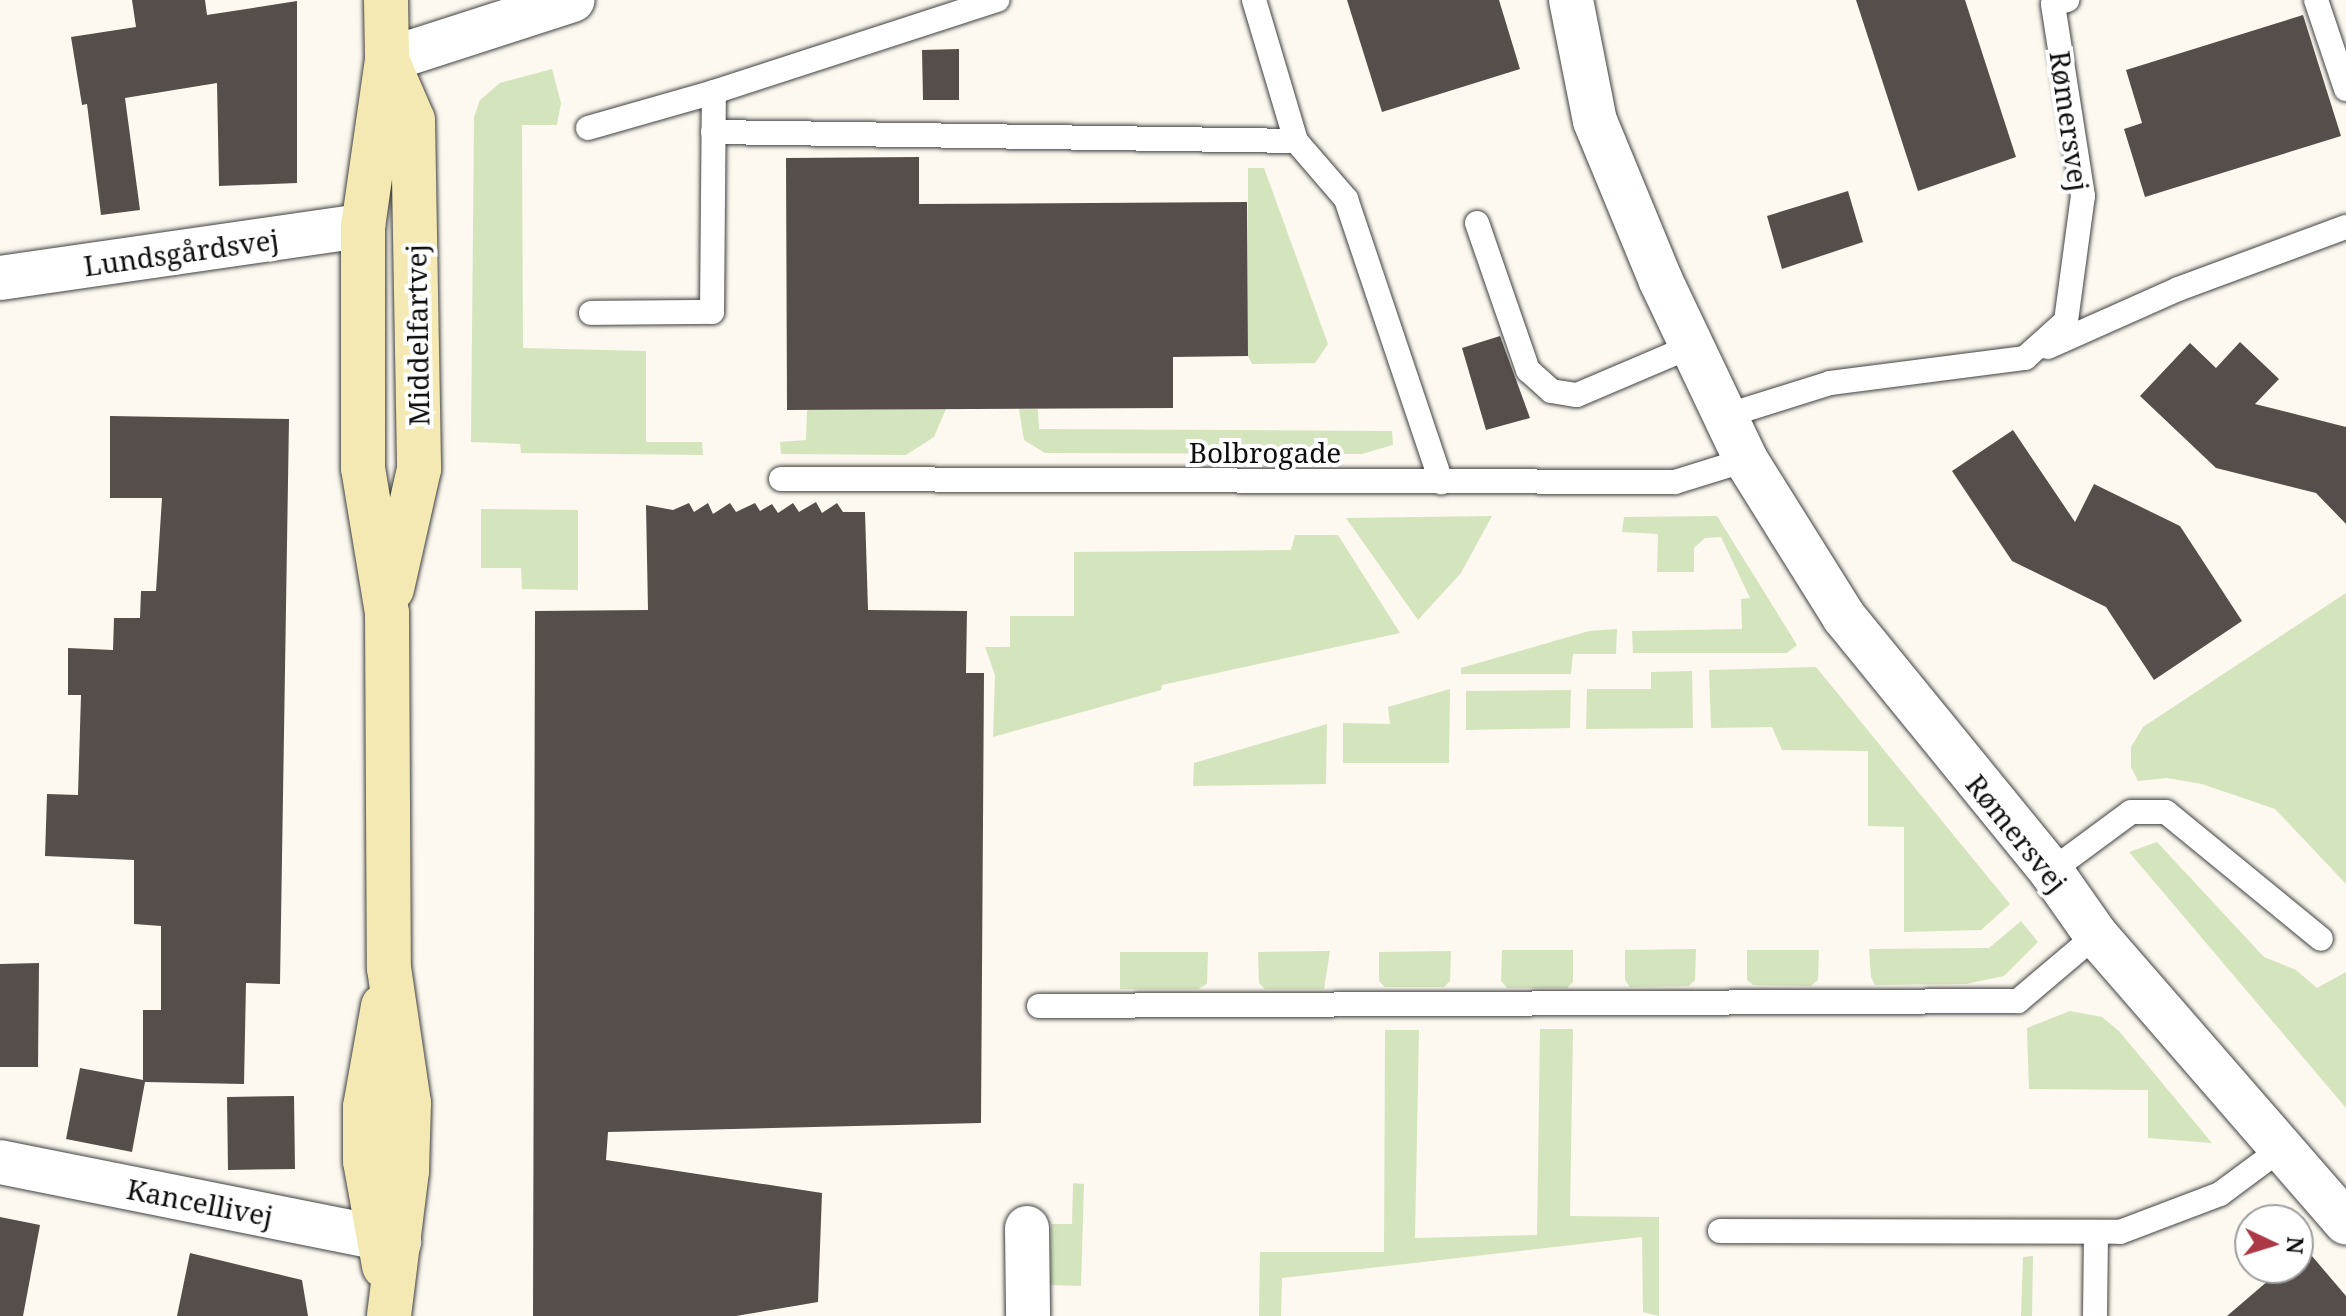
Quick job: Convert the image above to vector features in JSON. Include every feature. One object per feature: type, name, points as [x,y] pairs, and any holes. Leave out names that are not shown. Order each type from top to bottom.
[{"type":"street","name":"Middelfartvej","points":[[386,0],[387,60],[363,226],[363,468],[387,613],[389,968],[365,1107],[365,1161],[388,1239],[389,1303]]},
{"type":"street","name":"Rømersvej","points":[[1571,0],[1595,121],[1692,346],[1746,460],[1844,617],[2051,871],[2096,935],[2346,1223]]},
{"type":"street","points":[[387,60],[552,3]]},
{"type":"street","name":"Middelfartvej","points":[[387,60],[413,120],[419,469],[387,613]]},
{"type":"street","name":"Lundsgårdsvej","points":[[0,278],[363,226]]},
{"type":"street","name":"Kancellivej","points":[[0,1162],[388,1239]]},
{"type":"street","points":[[1027,1228],[1028,1316]]},
{"type":"lane","points":[[588,128],[714,92],[997,0]]},
{"type":"lane","points":[[1254,0],[1296,141],[1346,199],[1441,482]]},
{"type":"lane","name":"Rømersvej","points":[[2025,358],[2066,321],[2083,196],[2053,4],[2067,0]]},
{"type":"lane","points":[[2316,0],[2346,89]]},
{"type":"lane","points":[[591,313],[712,312],[714,92]]},
{"type":"lane","points":[[713,132],[1296,141]]},
{"type":"lane","points":[[1477,223],[1528,370],[1551,391],[1590,391],[1692,346]]},
{"type":"lane","points":[[1725,416],[1830,383],[2025,358],[2178,289],[2346,227]]},
{"type":"lane","name":"Bolbrogade","points":[[781,479],[1675,482],[1746,460]]},
{"type":"lane","points":[[2051,871],[2131,812],[2166,812],[2321,939]]},
{"type":"lane","points":[[1039,1006],[2018,1001],[2096,935]]},
{"type":"lane","points":[[1720,1231],[2120,1232],[2220,1194],[2282,1148]]},
{"type":"lane","points":[[2095,1316],[2096,1232]]},
{"type":"green space","points":[[552,69],[561,103],[557,125],[522,125],[523,348],[646,351],[646,442],[702,442],[703,455],[521,453],[520,444],[471,442],[474,117],[480,100],[500,83]]},
{"type":"green space","points":[[1248,168],[1264,168],[1328,344],[1315,363],[1252,364],[1248,356]]},
{"type":"green space","points":[[946,409],[934,437],[906,455],[781,454],[780,442],[806,440],[807,410]]},
{"type":"green space","points":[[1019,409],[1038,409],[1039,429],[1392,431],[1393,445],[1362,454],[1045,453],[1024,440]]},
{"type":"green space","points":[[481,509],[578,510],[578,590],[522,589],[521,568],[481,568]]},
{"type":"green space","points":[[1492,516],[1461,573],[1418,620],[1346,518]]},
{"type":"green space","points":[[1717,516],[1797,645],[1787,653],[1633,653],[1632,631],[1742,629],[1741,599],[1750,598],[1721,537],[1705,538],[1694,548],[1694,572],[1657,572],[1658,534],[1622,532],[1624,517]]},
{"type":"green space","points":[[1295,535],[1338,535],[1400,633],[1162,685],[1161,690],[993,737],[995,675],[985,647],[1010,647],[1010,616],[1074,616],[1074,552],[1291,550]]},
{"type":"green space","points":[[2346,593],[2346,884],[2275,809],[2202,784],[2167,778],[2138,781],[2131,767],[2131,747],[2143,727]]},
{"type":"green space","points":[[1617,629],[1616,654],[1573,654],[1571,674],[1461,674],[1461,668],[1589,631]]},
{"type":"green space","points":[[1816,667],[2010,904],[1981,930],[1904,932],[1904,827],[1868,826],[1868,751],[1782,750],[1772,727],[1711,728],[1709,670]]},
{"type":"green space","points":[[1692,671],[1693,728],[1586,729],[1587,689],[1651,689],[1651,672]]},
{"type":"green space","points":[[1450,689],[1449,763],[1343,763],[1343,723],[1390,724],[1388,707]]},
{"type":"green space","points":[[1571,690],[1570,728],[1466,730],[1466,691]]},
{"type":"green space","points":[[1327,724],[1326,784],[1193,786],[1194,763]]},
{"type":"green space","points":[[2157,842],[2264,957],[2296,970],[2317,988],[2346,972],[2346,1108],[2129,852]]},
{"type":"green space","points":[[2021,921],[2038,942],[2004,976],[1966,984],[1875,985],[1871,977],[1869,949],[1989,948]]},
{"type":"green space","points":[[1696,949],[1695,980],[1689,986],[1630,987],[1625,980],[1625,950]]},
{"type":"green space","points":[[1502,950],[1573,950],[1573,982],[1567,988],[1507,988],[1501,981]]},
{"type":"green space","points":[[1747,950],[1819,950],[1818,980],[1811,986],[1753,985],[1747,980]]},
{"type":"green space","points":[[1330,951],[1324,989],[1265,989],[1259,983],[1258,952]]},
{"type":"green space","points":[[1451,951],[1450,981],[1444,987],[1385,987],[1379,981],[1379,952]]},
{"type":"green space","points":[[1120,952],[1208,952],[1207,984],[1198,989],[1120,989]]},
{"type":"green space","points":[[2070,1011],[2102,1017],[2119,1031],[2212,1143],[2148,1138],[2148,1090],[2029,1089],[2027,1028]]},
{"type":"green space","points":[[1540,1029],[1573,1029],[1570,1216],[1659,1217],[1659,1316],[1643,1312],[1642,1237],[1282,1278],[1281,1316],[1259,1316],[1260,1252],[1384,1252],[1385,1030],[1419,1030],[1415,1238],[1537,1235]]},
{"type":"green space","points":[[1073,1183],[1084,1184],[1081,1286],[1050,1285],[1051,1224],[1072,1224]]},
{"type":"green space","points":[[2033,1256],[2032,1316],[2021,1316],[2023,1257]]},
{"type":"building","points":[[132,0],[205,0],[207,15],[297,1],[297,183],[219,186],[217,83],[125,98],[140,210],[101,215],[87,104],[82,105],[71,37],[136,27]]},
{"type":"building","points":[[1347,0],[1499,0],[1520,69],[1382,112]]},
{"type":"building","points":[[1856,0],[1965,0],[2016,157],[1918,191]]},
{"type":"building","points":[[2303,15],[2341,136],[2145,197],[2124,129],[2142,123],[2126,70]]},
{"type":"building","points":[[959,49],[959,100],[923,100],[922,50]]},
{"type":"building","points":[[919,157],[919,204],[1247,202],[1248,356],[1173,357],[1173,408],[787,410],[786,158]]},
{"type":"building","points":[[1848,191],[1863,242],[1782,269],[1767,216]]},
{"type":"building","points":[[1500,336],[1530,418],[1486,430],[1462,348]]},
{"type":"building","points":[[2240,342],[2279,379],[2255,404],[2346,427],[2346,524],[2316,493],[2216,468],[2140,396],[2190,343],[2216,368]]},
{"type":"building","points":[[110,416],[289,419],[280,984],[246,983],[244,1084],[145,1082],[132,1152],[66,1139],[80,1068],[143,1080],[143,1010],[161,1010],[161,926],[134,924],[134,860],[45,856],[47,794],[78,795],[81,695],[68,695],[68,648],[113,650],[114,618],[140,618],[141,591],[156,591],[162,498],[110,498]]},
{"type":"building","points":[[2013,430],[2075,522],[2094,484],[2180,526],[2242,621],[2154,680],[2106,607],[2012,561],[1952,471]]},
{"type":"building","points":[[816,502],[822,513],[837,503],[843,512],[865,512],[868,610],[967,611],[966,673],[984,673],[981,1123],[608,1132],[606,1160],[822,1193],[818,1302],[736,1316],[533,1316],[535,611],[648,610],[646,505],[673,510],[689,503],[694,512],[708,503],[713,514],[730,503],[736,512],[755,503],[760,511],[772,504],[778,513],[793,503],[799,512]]},
{"type":"building","points":[[39,963],[38,1067],[0,1067],[0,964]]},
{"type":"building","points":[[294,1096],[295,1169],[228,1170],[227,1097]]},
{"type":"building","points":[[0,1217],[40,1225],[23,1316],[0,1316]]},
{"type":"building","points":[[190,1253],[302,1280],[308,1316],[177,1316]]},
{"type":"building","points":[[2314,1258],[2346,1296],[2346,1316],[2227,1316],[2264,1284],[2314,1284]]}]
